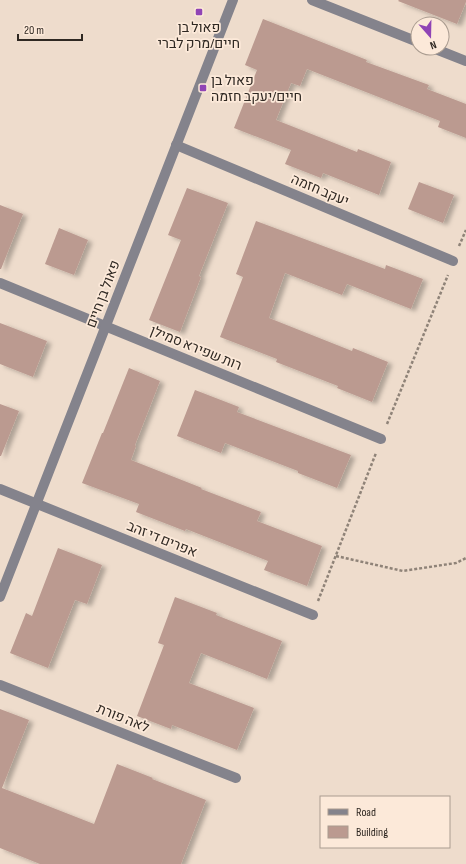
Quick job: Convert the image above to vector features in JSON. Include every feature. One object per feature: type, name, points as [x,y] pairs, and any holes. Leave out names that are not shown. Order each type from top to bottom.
[{"type":"street","name":"פאול בן חיים","points":[[0,597],[233,0]]},
{"type":"street","points":[[312,0],[410,39]]},
{"type":"street","points":[[450,55],[466,61]]},
{"type":"street","name":"יעקב חזמה","points":[[176,145],[453,262]]},
{"type":"street","name":"רות שפירא סמילן","points":[[0,283],[381,439]]},
{"type":"street","name":"אפרים די זהב","points":[[0,489],[313,615]]},
{"type":"street","name":"לאה פורת","points":[[0,685],[236,778]]},
{"type":"path","points":[[313,615],[381,439],[466,230]]},
{"type":"path","points":[[336,556],[403,571],[456,563],[466,558]]},
{"type":"building","points":[[466,0],[466,2],[457,24],[450,21],[450,16],[436,16],[398,1]]},
{"type":"building","points":[[263,19],[367,60],[366,62],[429,85],[427,89],[466,104],[466,138],[438,127],[440,121],[307,69],[300,86],[291,83],[276,120],[357,152],[358,149],[391,162],[379,195],[323,173],[321,178],[285,164],[291,150],[234,128],[257,70],[245,65]]},
{"type":"building","points":[[419,182],[454,195],[443,223],[408,209]]},
{"type":"building","points":[[187,188],[228,203],[199,276],[201,277],[180,332],[149,320],[181,240],[168,235]]},
{"type":"building","points":[[0,205],[23,214],[1,269],[0,269]]},
{"type":"building","points":[[256,221],[385,269],[386,265],[423,279],[411,309],[347,284],[342,295],[285,273],[269,318],[352,351],[353,348],[388,362],[372,402],[337,388],[338,386],[276,362],[277,359],[220,337],[243,277],[236,274]]},
{"type":"building","points":[[59,228],[88,240],[74,275],[45,264]]},
{"type":"building","points":[[0,323],[47,341],[33,377],[0,364]]},
{"type":"building","points":[[129,368],[160,381],[135,445],[136,446],[131,460],[261,512],[257,521],[322,546],[307,586],[264,570],[268,561],[186,529],[185,531],[136,512],[139,504],[82,483]]},
{"type":"building","points":[[195,390],[239,407],[237,412],[351,455],[337,488],[298,473],[298,471],[225,443],[221,453],[177,436]]},
{"type":"building","points":[[0,404],[19,411],[1,456],[0,456]]},
{"type":"building","points":[[58,548],[102,565],[87,604],[75,600],[48,668],[10,653],[26,613],[32,616]]},
{"type":"building","points":[[175,597],[282,641],[267,679],[201,653],[189,683],[254,708],[237,750],[172,725],[171,729],[137,716],[164,645],[158,643]]},
{"type":"building","points":[[0,709],[29,720],[2,788],[94,824],[117,764],[206,800],[181,864],[40,864],[0,848]]},
{"type":"place","name":"פאול בן חיים/מרק לברי","points":[[199,12]]},
{"type":"place","name":"פאול בן חיים/יעקב חזמה","points":[[203,88]]}]
